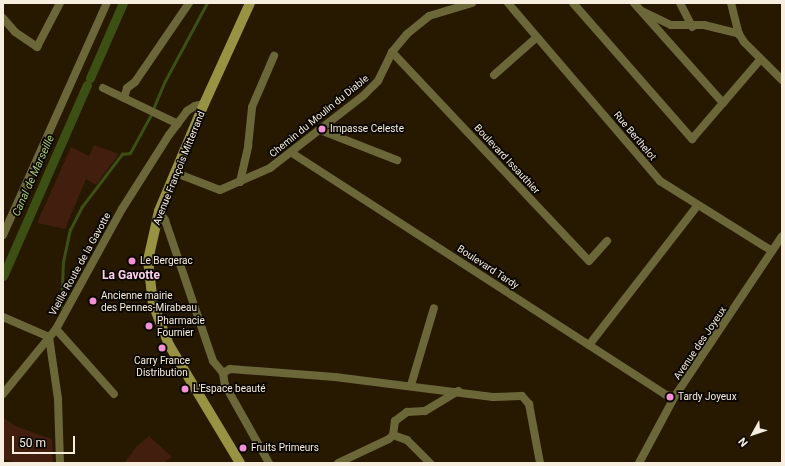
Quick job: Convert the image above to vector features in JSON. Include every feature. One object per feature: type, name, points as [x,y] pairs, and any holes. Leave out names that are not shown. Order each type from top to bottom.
[{"type":"main road","name":"Avenue François Mitterrand","points":[[240,463],[169,345],[153,304],[148,260],[159,212],[204,104],[250,3]]},
{"type":"street","points":[[3,18],[15,32],[37,47],[60,3]]},
{"type":"street","points":[[3,235],[107,3]]},
{"type":"street","points":[[124,98],[127,88],[135,82],[189,3]]},
{"type":"street","name":"Chemin du Moulin du Diable","points":[[176,173],[220,190],[270,168],[292,153],[378,82],[392,52],[407,34],[429,16],[472,3]]},
{"type":"street","name":"Rue Berthelot","points":[[508,3],[660,181],[772,251]]},
{"type":"street","points":[[573,3],[692,139],[760,60]]},
{"type":"street","points":[[680,3],[692,27]]},
{"type":"street","points":[[731,3],[739,34],[760,60],[782,80]]},
{"type":"street","points":[[636,6],[723,103]]},
{"type":"street","points":[[636,6],[671,25],[692,27],[704,25],[739,34]]},
{"type":"street","points":[[494,75],[537,37]]},
{"type":"street","name":"Boulevard Issauthier","points":[[392,52],[588,261],[607,241]]},
{"type":"street","points":[[240,182],[248,146],[252,107],[274,56]]},
{"type":"street","points":[[103,88],[178,124]]},
{"type":"street","name":"Vieille Route de la Gavotte","points":[[3,394],[56,329],[122,209],[178,124],[187,112],[195,106],[204,104]]},
{"type":"street","points":[[320,130],[397,160]]},
{"type":"street","name":"Boulevard Tardy","points":[[292,153],[666,395],[675,396]]},
{"type":"street","points":[[589,345],[698,205]]},
{"type":"street","points":[[159,212],[165,220],[213,361],[223,373],[225,385],[269,463]]},
{"type":"street","name":"Avenue des Joyeux","points":[[639,463],[675,396],[782,236]]},
{"type":"street","points":[[411,385],[434,308]]},
{"type":"street","points":[[3,317],[49,337],[58,399],[60,463]]},
{"type":"street","points":[[56,329],[114,394]]},
{"type":"street","points":[[223,373],[227,370],[242,370],[411,385],[493,397],[522,396],[527,400],[540,463]]},
{"type":"street","points":[[394,435],[395,421],[407,412],[425,411],[459,391]]},
{"type":"street","points":[[338,463],[394,435],[407,440],[430,463]]},
{"type":"shaded area","points":[[94,145],[119,154],[96,185],[86,179],[65,229],[37,223],[71,147],[89,156]]},
{"type":"shaded area","points":[[3,417],[15,426],[52,439],[53,463],[17,463],[3,459]]},
{"type":"shaded area","points":[[149,436],[172,457],[164,463],[125,462],[136,447]]},
{"type":"waterway","name":"Canal de Marseille","points":[[90,78],[123,3]]},
{"type":"waterway","points":[[153,109],[165,81],[207,3]]},
{"type":"waterway","name":"Canal de Marseille","points":[[3,276],[87,85]]},
{"type":"waterway","points":[[61,307],[63,262],[70,230],[81,208],[122,154],[130,153],[152,113]]},
{"type":"place","name":"Impasse Celeste","points":[[322,129]]},
{"type":"place","name":"Le Bergerac","points":[[132,261]]},
{"type":"place","name":"Ancienne mairie des Pennes-Mirabeau","points":[[93,301]]},
{"type":"place","name":"Pharmacie Fournier","points":[[149,326]]},
{"type":"place","name":"Carry France Distribution","points":[[162,348]]},
{"type":"place","name":"L'Espace beauté","points":[[185,389]]},
{"type":"place","name":"Tardy Joyeux","points":[[670,397]]},
{"type":"place","name":"Fruits Primeurs","points":[[243,448]]},
{"type":"district","name":"La Gavotte","points":[[131,276]]}]
